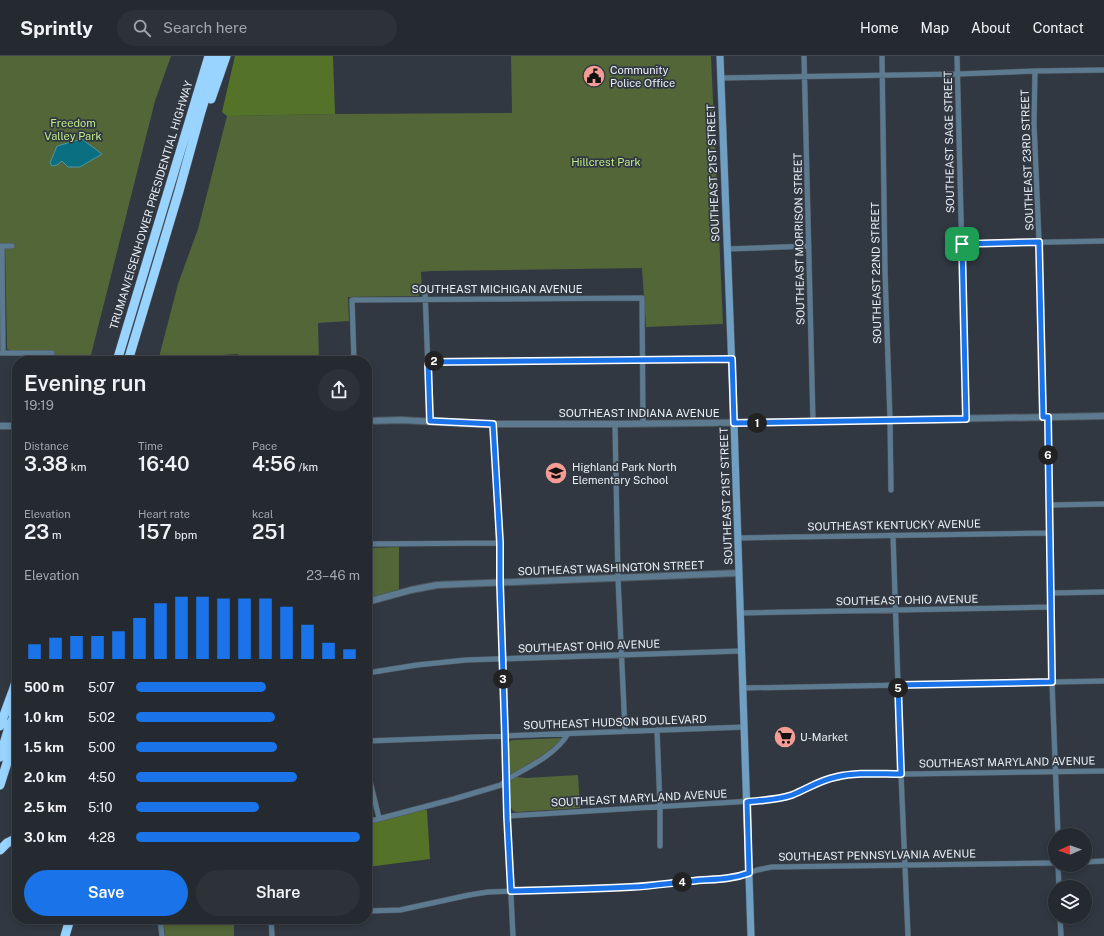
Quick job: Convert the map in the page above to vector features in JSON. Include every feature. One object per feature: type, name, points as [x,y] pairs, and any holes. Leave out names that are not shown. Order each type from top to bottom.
[{"type":"highway","name":"TRUMAN/EISENHOWER PRESIDENTIAL HIGHWAY","points":[[130,356],[218,56]]},
{"type":"highway","points":[[179,191],[226,56]]},
{"type":"highway","name":"TRUMAN/EISENHOWER PRESIDENTIAL HIGHWAY","points":[[118,356],[207,59]]},
{"type":"highway","points":[[1,722],[12,693]]},
{"type":"highway","points":[[0,756],[12,717]]},
{"type":"highway","points":[[0,785],[12,747]]},
{"type":"highway","points":[[0,850],[12,840]]},
{"type":"highway","points":[[65,936],[69,924]]},
{"type":"highway","points":[[71,936],[74,924]]},
{"type":"main road","name":"SOUTHEAST 21ST STREET","points":[[720,56],[745,727],[751,936]]},
{"type":"street","name":"SOUTHEAST MORRISON STREET","points":[[804,56],[813,422]]},
{"type":"street","name":"SOUTHEAST 22ND STREET","points":[[882,56],[885,271],[890,420],[890,490]]},
{"type":"street","name":"SOUTHEAST SAGE STREET","points":[[957,56],[966,419]]},
{"type":"street","points":[[720,78],[1104,70]]},
{"type":"street","name":"SOUTHEAST 23RD STREET","points":[[1035,71],[1034,124],[1050,533],[1052,682],[1058,828]]},
{"type":"street","points":[[962,244],[1104,241]]},
{"type":"street","points":[[12,246],[1,246],[1,353],[52,353]]},
{"type":"street","points":[[727,249],[809,246]]},
{"type":"street","points":[[425,291],[430,421]]},
{"type":"street","name":"SOUTHEAST MICHIGAN AVENUE","points":[[354,356],[352,300],[642,298],[642,360]]},
{"type":"street","points":[[428,362],[732,359]]},
{"type":"street","points":[[642,360],[642,423]]},
{"type":"street","name":"SOUTHEAST INDIANA AVENUE","points":[[372,421],[430,421],[493,424],[615,424],[813,422],[1104,416]]},
{"type":"street","points":[[493,424],[500,543],[507,816],[513,936]]},
{"type":"street","points":[[615,424],[618,578],[625,731]]},
{"type":"street","points":[[0,426],[12,426]]},
{"type":"street","points":[[1049,505],[1104,504]]},
{"type":"street","name":"SOUTHEAST KENTUCKY AVENUE","points":[[738,538],[1050,533]]},
{"type":"street","points":[[893,535],[908,936]]},
{"type":"street","points":[[372,544],[500,543]]},
{"type":"street","name":"SOUTHEAST WASHINGTON STREET","points":[[372,601],[426,586],[437,585],[739,573]]},
{"type":"street","points":[[1050,593],[1104,592]]},
{"type":"street","name":"SOUTHEAST OHIO AVENUE","points":[[740,613],[1051,607]]},
{"type":"street","name":"SOUTHEAST OHIO AVENUE","points":[[372,672],[440,662],[477,659],[741,651]]},
{"type":"street","points":[[743,688],[1104,681]]},
{"type":"street","points":[[0,706],[12,702]]},
{"type":"street","name":"SOUTHEAST HUDSON BOULEVARD","points":[[372,741],[745,727]]},
{"type":"street","points":[[657,730],[660,846]]},
{"type":"street","points":[[372,820],[454,799],[501,784],[550,753],[563,742],[568,734]]},
{"type":"street","name":"SOUTHEAST MARYLAND AVENUE","points":[[507,816],[747,802],[781,798],[819,782],[835,777],[853,775],[1104,770]]},
{"type":"street","points":[[372,789],[379,818]]},
{"type":"street","name":"SOUTHEAST PENNSYLVANIA AVENUE","points":[[372,911],[400,910],[488,892],[631,887],[693,881],[722,880],[739,877],[772,867],[1048,862]]},
{"type":"street","points":[[1092,862],[1104,862]]},
{"type":"street","points":[[161,924],[162,936]]},
{"type":"street","points":[[272,924],[272,936]]},
{"type":"street","points":[[1060,924],[1061,936]]},
{"type":"green space","name":"Freedom Valley Park","points":[[0,56],[171,56],[155,101],[91,355],[50,356],[48,350],[7,349],[5,244],[0,243]]},
{"type":"green space","points":[[235,56],[333,56],[335,114],[227,116],[222,112]]},
{"type":"green space","name":"Hillcrest Park","points":[[511,56],[711,56],[723,324],[646,327],[642,268],[431,271],[421,272],[422,292],[418,296],[348,297],[349,321],[318,323],[319,356],[238,356],[238,354],[159,356],[178,284],[198,229],[227,116],[512,113]]},
{"type":"green space","points":[[399,547],[399,590],[372,598],[372,548]]},
{"type":"green space","points":[[562,739],[546,753],[513,774],[508,773],[508,744],[510,741]]},
{"type":"green space","points":[[578,775],[580,808],[517,812],[513,811],[510,806],[508,785],[513,778]]},
{"type":"green space","points":[[425,809],[427,811],[430,859],[372,866],[372,824]]},
{"type":"green space","points":[[164,924],[234,924],[234,936],[165,936]]},
{"type":"water","points":[[82,139],[102,154],[80,167],[68,167],[62,161],[57,165],[52,166],[50,163],[57,146]]},
{"type":"place","name":"Community Police Office","points":[[594,76]]},
{"type":"place","name":"Highland Park North Elementary School","points":[[556,473]]},
{"type":"place","name":"U-Market","points":[[785,737]]},
{"type":"route","points":[[1039,242],[1043,417],[1048,417],[1052,682],[898,685],[901,774],[847,775],[835,777],[781,798],[747,802],[749,873],[739,877],[722,880],[693,881],[631,887],[511,891],[507,816],[500,543],[493,424],[430,421],[428,362],[732,359],[734,423],[966,419],[962,244],[1039,242]]}]
